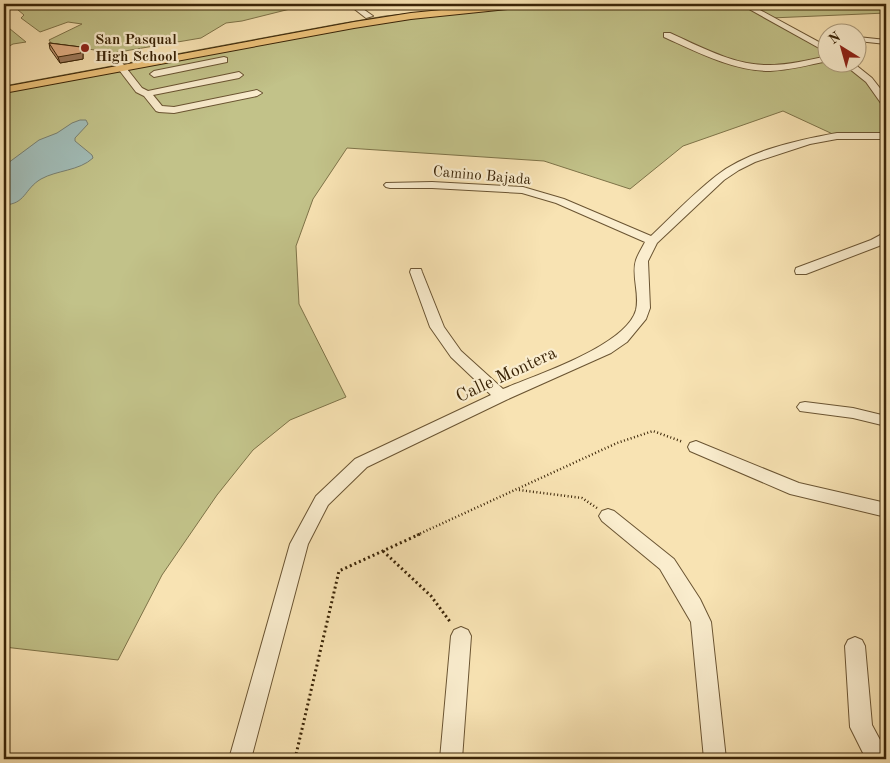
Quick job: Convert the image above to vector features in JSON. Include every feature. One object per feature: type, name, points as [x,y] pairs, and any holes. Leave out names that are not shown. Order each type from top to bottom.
[{"type":"main road","points":[[4,90],[369,16],[474,4]]},
{"type":"main road","points":[[4,83],[387,19],[526,4]]},
{"type":"street","points":[[353,5],[370,4]]},
{"type":"street","points":[[744,4],[818,45]]},
{"type":"street","points":[[353,5],[369,16]]},
{"type":"street","points":[[667,35],[729,60],[758,68],[782,67],[818,60]]},
{"type":"street","points":[[810,40],[818,40]]},
{"type":"street","points":[[868,40],[886,42]]},
{"type":"street","points":[[154,74],[224,60]]},
{"type":"street","points":[[120,65],[139,90],[147,94],[159,109],[174,110],[257,93]]},
{"type":"street","points":[[860,72],[875,86],[886,104]]},
{"type":"street","points":[[147,94],[239,75]]},
{"type":"street","points":[[875,86],[886,86]]},
{"type":"street","name":"Calle Montera","points":[[240,759],[299,544],[322,501],[361,463],[501,396],[606,350],[622,339],[639,319],[643,308],[642,261],[652,241],[720,178],[752,160],[808,141],[837,136],[886,136]]},
{"type":"street","name":"Camino Bajada","points":[[390,185],[432,185],[523,190],[560,201],[652,241]]},
{"type":"street","points":[[801,271],[876,243],[886,236]]},
{"type":"street","points":[[416,272],[437,327],[456,354],[501,396]]},
{"type":"street","points":[[805,407],[853,413],[886,421]]},
{"type":"street","points":[[696,447],[796,489],[886,510]]},
{"type":"street","points":[[608,516],[667,564],[693,605],[701,622],[714,759]]},
{"type":"street","points":[[451,759],[461,636]]},
{"type":"street","points":[[855,646],[861,727],[878,759]]},
{"type":"path","points":[[295,759],[339,571],[617,443],[652,431],[696,447]]},
{"type":"path","points":[[517,490],[582,498],[608,516]]},
{"type":"path","points":[[382,551],[431,596],[461,636]]},
{"type":"green space","name":"San Pasqual High School","points":[[11,4],[306,5],[242,21],[226,23],[201,38],[113,53],[51,43],[49,40],[82,24],[68,22],[40,32],[21,18],[24,15]]},
{"type":"green space","points":[[501,4],[886,4],[886,13],[771,18],[818,46],[818,72],[859,72],[884,99],[886,104],[886,136],[837,136],[783,111],[683,146],[630,189],[544,161],[347,148],[313,199],[296,246],[299,304],[346,397],[290,420],[253,450],[217,495],[162,575],[118,660],[4,647],[4,86],[385,16]]},
{"type":"green space","points":[[4,24],[26,42],[13,44],[4,49]]},
{"type":"water","points":[[80,120],[86,120],[88,124],[75,138],[75,141],[93,158],[81,166],[41,179],[17,202],[4,205],[4,166],[39,140],[57,133]]},
{"type":"building","points":[[49,43],[81,47],[81,53],[58,57]]},
{"type":"place","name":"San Pasqual High School","points":[[85,48]]}]
